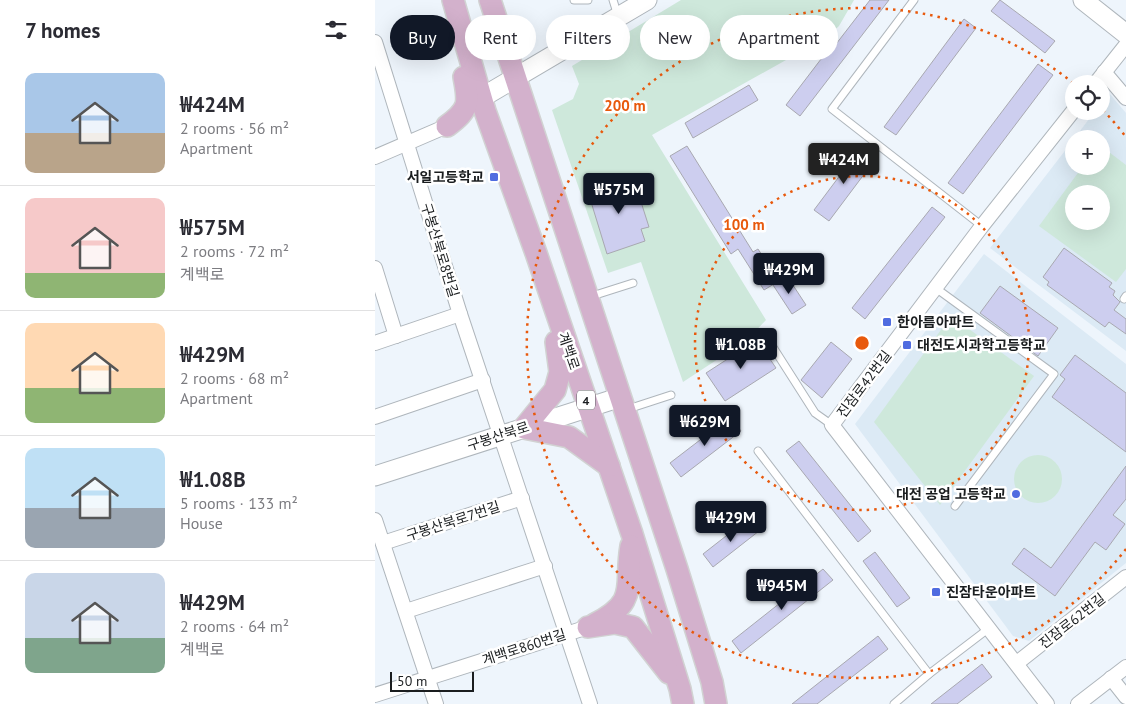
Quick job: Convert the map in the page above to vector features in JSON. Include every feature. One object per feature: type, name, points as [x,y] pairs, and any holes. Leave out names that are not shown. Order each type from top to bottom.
[{"type":"main road","name":"계백로","points":[[453,0],[465,42]]},
{"type":"main road","points":[[490,0],[677,569],[712,682],[716,704]]},
{"type":"main road","points":[[447,126],[465,110],[468,100],[463,73],[465,60]]},
{"type":"main road","name":"계백로","points":[[470,60],[481,98],[632,534],[681,696]]},
{"type":"main road","points":[[447,126],[469,125],[478,129],[505,168]]},
{"type":"main road","points":[[557,314],[556,344],[561,372],[555,390],[524,428],[569,437],[609,466]]},
{"type":"main road","points":[[588,627],[613,615],[627,596],[632,534]]},
{"type":"main road","points":[[588,627],[615,623],[633,627],[657,654],[681,696]]},
{"type":"street","points":[[481,98],[516,78],[615,8],[647,0]]},
{"type":"street","points":[[1083,0],[1126,34]]},
{"type":"street","name":"구봉산북로8번길","points":[[375,42],[460,314],[501,435]]},
{"type":"street","points":[[1102,75],[1126,46]]},
{"type":"street","points":[[1104,72],[1126,98]]},
{"type":"street","name":"진잠로42번길","points":[[1047,704],[832,426],[983,226],[1066,120]]},
{"type":"street","points":[[375,157],[447,126]]},
{"type":"street","points":[[375,268],[396,336]]},
{"type":"street","name":"구봉산북로8번길","points":[[375,343],[460,314]]},
{"type":"street","points":[[375,417],[483,380]]},
{"type":"street","name":"구봉산북로","points":[[375,476],[588,407],[623,403]]},
{"type":"street","points":[[501,435],[590,704]]},
{"type":"street","name":"구봉산북로7번길","points":[[383,543],[522,498]]},
{"type":"street","points":[[375,520],[436,704]]},
{"type":"street","points":[[406,611],[545,566]]},
{"type":"street","name":"진잠로62번길","points":[[1017,663],[1126,577]]},
{"type":"street","name":"계백로860번길","points":[[375,695],[588,627]]},
{"type":"street","points":[[1079,704],[1126,667]]},
{"type":"street","points":[[1111,678],[1126,697]]},
{"type":"lane","points":[[574,0],[588,0]]},
{"type":"lane","points":[[914,0],[832,109],[983,226]]},
{"type":"lane","points":[[589,297],[633,283]]},
{"type":"lane","points":[[937,289],[1054,374],[955,506]]},
{"type":"lane","points":[[769,341],[815,413],[832,426]]},
{"type":"lane","points":[[623,403],[671,395]]},
{"type":"lane","points":[[758,451],[929,674]]},
{"type":"lane","points":[[894,704],[929,674],[988,629]]},
{"type":"shaded area","points":[[1110,94],[1126,113],[1126,351],[990,248],[1065,150],[1065,175],[1110,175],[1110,130],[1080,130],[1088,120],[1110,120]]},
{"type":"shaded area","name":"대전 공업 고등학교","points":[[984,254],[1126,364],[1126,563],[1029,641],[1013,636],[855,424]]},
{"type":"green space","points":[[681,0],[854,0],[838,27],[838,15],[720,15],[720,60],[786,60],[652,135],[766,320],[747,340],[683,382],[641,262],[608,273],[552,110],[573,99],[579,84],[572,66],[582,60],[630,60],[630,31],[640,25],[640,60],[710,60],[710,15],[656,15]]},
{"type":"green space","points":[[1110,153],[1126,165],[1126,269],[1116,282],[1039,226],[1065,191],[1065,230],[1110,230],[1110,185],[1069,185],[1076,175],[1110,175]]},
{"type":"green space","points":[[951,316],[1034,376],[940,505],[874,422]]},
{"type":"green space","points":[[1033,455],[1043,455],[1052,459],[1058,465],[1061,470],[1061,488],[1052,499],[1043,503],[1033,503],[1024,499],[1018,493],[1014,484],[1014,474],[1018,465],[1024,459]]},
{"type":"building","points":[[870,0],[889,0],[800,116],[786,105],[820,60],[838,60],[838,42]]},
{"type":"building","points":[[1000,0],[1055,41],[1045,53],[991,11]]},
{"type":"building","points":[[964,19],[976,28],[896,135],[884,127]]},
{"type":"building","points":[[1038,64],[1053,75],[963,194],[948,183]]},
{"type":"building","points":[[749,85],[758,100],[693,138],[685,123]]},
{"type":"building","points":[[687,146],[753,252],[758,249],[779,281],[764,290],[738,249],[731,254],[670,156]]},
{"type":"building","points":[[859,150],[874,161],[829,221],[814,210]]},
{"type":"building","points":[[626,179],[627,183],[634,180],[649,227],[641,229],[645,241],[607,254],[588,192]]},
{"type":"building","points":[[932,207],[945,217],[865,319],[852,308]]},
{"type":"building","points":[[1064,248],[1112,283],[1109,287],[1115,291],[1113,295],[1120,302],[1114,310],[1126,319],[1126,334],[1109,322],[1105,327],[1047,285],[1049,282],[1043,277]]},
{"type":"building","points":[[787,276],[806,305],[792,314],[773,285]]},
{"type":"building","points":[[1000,286],[1058,328],[1038,356],[980,313]]},
{"type":"building","points":[[757,340],[776,368],[725,401],[706,373]]},
{"type":"building","points":[[831,342],[852,359],[822,398],[801,380]]},
{"type":"building","points":[[1075,355],[1126,393],[1126,452],[1052,397],[1065,379],[1060,375]]},
{"type":"building","points":[[730,417],[741,431],[681,477],[670,463]]},
{"type":"building","points":[[799,441],[871,531],[858,542],[786,451]]},
{"type":"building","points":[[1126,466],[1126,499],[1113,515],[1125,524],[1106,550],[1095,542],[1055,596],[1012,564],[1024,548],[1051,568]]},
{"type":"building","points":[[749,518],[759,531],[713,567],[703,554]]},
{"type":"building","points":[[875,552],[910,598],[897,607],[863,561]]},
{"type":"building","points":[[823,569],[833,580],[741,653],[732,641]]},
{"type":"building","points":[[878,636],[888,649],[817,704],[792,704]]},
{"type":"building","points":[[982,664],[992,677],[957,704],[931,704]]},
{"type":"place","name":"서일고등학교","points":[[494,177]]},
{"type":"place","name":"한아름아파트","points":[[887,322]]},
{"type":"place","name":"대전도시과학고등학교","points":[[907,345]]},
{"type":"place","name":"대전 공업 고등학교","points":[[1016,494]]},
{"type":"place","name":"진잠타운아파트","points":[[936,592]]}]
